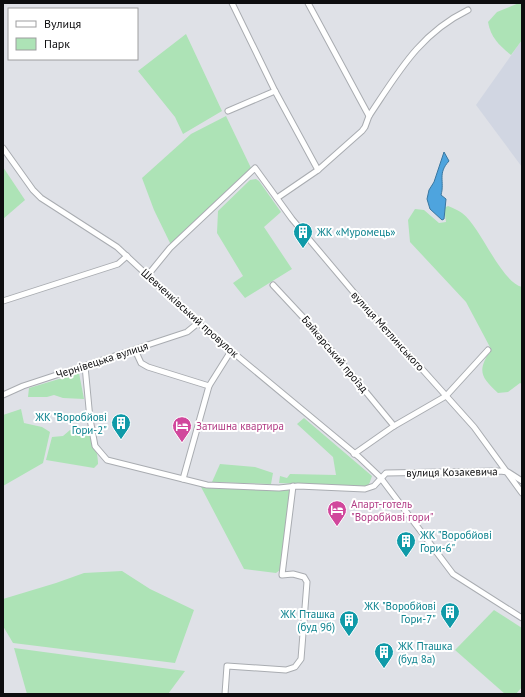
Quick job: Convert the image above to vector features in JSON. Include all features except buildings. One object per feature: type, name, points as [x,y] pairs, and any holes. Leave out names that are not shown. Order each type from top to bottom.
[{"type":"street","points":[[232,3],[275,91],[318,170]]},
{"type":"street","points":[[308,3],[369,116]]},
{"type":"street","points":[[277,198],[318,170],[362,131],[368,122],[369,116],[409,56],[421,42],[436,30],[468,10]]},
{"type":"street","points":[[228,111],[275,91]]},
{"type":"street","name":"Шевченківський провулок","points":[[3,148],[33,190],[41,198],[127,256],[198,323],[380,477],[453,574],[522,618]]},
{"type":"street","name":"вулиця Метлинського","points":[[148,275],[170,248],[255,168],[277,198],[361,301],[474,427],[522,493]]},
{"type":"street","points":[[3,301],[118,264],[127,256]]},
{"type":"street","name":"Байкарський проїзд","points":[[273,284],[314,329],[394,426]]},
{"type":"street","name":"Чернівецька вулиця","points":[[3,395],[23,386],[187,332],[198,323]]},
{"type":"street","points":[[135,350],[141,363],[148,367],[209,386]]},
{"type":"street","points":[[354,454],[394,426],[446,396],[488,350]]},
{"type":"street","points":[[183,479],[209,386],[231,351]]},
{"type":"street","points":[[85,366],[90,419],[95,446],[100,454],[107,460],[207,485],[279,488],[295,486],[365,489],[374,486],[380,477]]},
{"type":"street","name":"вулиця Козакевича","points":[[380,477],[386,473],[500,471],[508,472],[522,481]]},
{"type":"street","points":[[225,694],[227,666],[286,670],[295,667],[301,659],[306,582],[304,577],[293,574],[282,575],[295,486]]},
{"type":"shaded area","points":[[522,40],[522,167],[476,105]]},
{"type":"green space","points":[[522,3],[522,40],[511,55],[496,41],[489,28],[488,22],[497,12]]},
{"type":"green space","points":[[186,34],[222,111],[183,134],[175,117],[138,71]]},
{"type":"green space","points":[[226,116],[251,168],[171,245],[154,210],[142,178],[191,134]]},
{"type":"green space","points":[[3,167],[25,200],[3,219]]},
{"type":"green space","points":[[256,179],[281,212],[264,227],[292,269],[245,298],[233,283],[243,276],[217,233],[218,211],[250,180]]},
{"type":"green space","points":[[448,206],[460,212],[469,220],[498,265],[514,283],[522,287],[522,384],[520,383],[508,392],[498,393],[484,377],[482,368],[491,349],[466,302],[410,242],[408,220],[415,209],[424,210],[439,223],[446,222],[444,208]]},
{"type":"green space","points":[[79,373],[84,399],[63,398],[54,395],[47,397],[28,397],[29,388]]},
{"type":"green space","points":[[21,409],[24,423],[42,427],[50,432],[43,463],[3,486],[3,415]]},
{"type":"green space","points":[[304,418],[372,476],[369,484],[360,487],[279,483],[280,476],[287,478],[290,474],[336,475],[333,457],[297,424]]},
{"type":"green space","points":[[70,430],[86,432],[91,437],[95,446],[98,460],[98,464],[94,468],[46,460],[52,437],[63,436]]},
{"type":"green space","points":[[220,464],[255,467],[273,473],[271,484],[212,482]]},
{"type":"green space","points":[[200,485],[207,488],[280,490],[291,488],[280,570],[276,573],[244,569]]},
{"type":"green space","points":[[122,571],[150,589],[194,610],[175,663],[13,643],[3,626],[3,599],[84,573]]},
{"type":"green space","points":[[494,610],[522,628],[522,687],[516,694],[505,694],[455,650]]},
{"type":"green space","points":[[14,648],[185,671],[168,694],[27,694]]},
{"type":"water","points":[[444,152],[449,161],[442,174],[441,195],[446,199],[444,219],[442,220],[430,209],[427,199]]},
{"type":"place","name":"ЖК «Муромець»","points":[[303,249]]},
{"type":"place","name":"ЖК \"Воробйові Гори-2\"","points":[[121,440]]},
{"type":"place","name":"Затишна квартира","points":[[182,443]]},
{"type":"place","name":"Апарт-готель \"Воробйові гори\"","points":[[337,527]]},
{"type":"place","name":"ЖК \"Воробйові Гори-6\"","points":[[406,558]]},
{"type":"place","name":"ЖК \"Воробйові Гори-7\"","points":[[450,629]]},
{"type":"place","name":"ЖК Пташка (буд 9б)","points":[[349,637]]},
{"type":"place","name":"ЖК Пташка (буд 8а)","points":[[384,669]]}]
